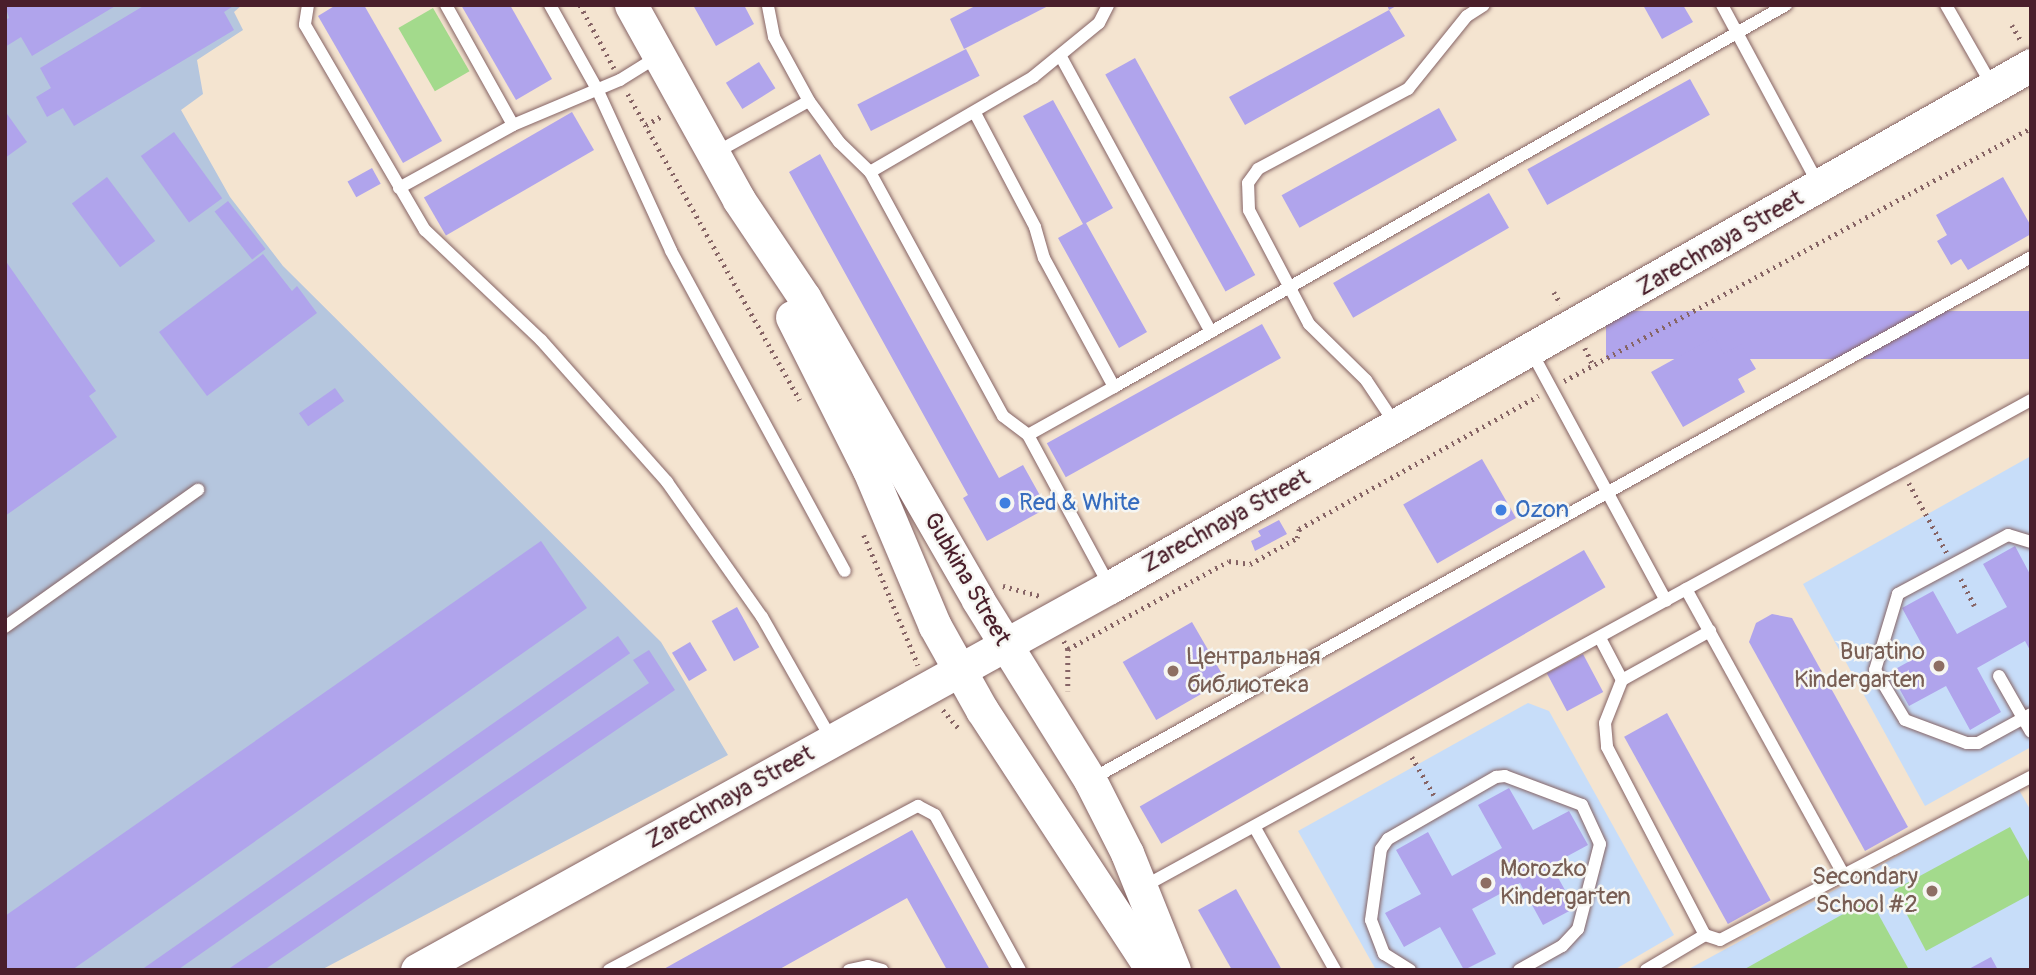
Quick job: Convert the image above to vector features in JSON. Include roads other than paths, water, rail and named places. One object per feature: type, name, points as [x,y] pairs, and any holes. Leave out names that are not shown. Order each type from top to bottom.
[{"type":"main road","name":"Gubkina Street","points":[[631,5],[739,200],[785,304],[869,470],[924,604],[960,670],[1152,970]]},
{"type":"main road","name":"Zarechnaya Street","points":[[416,970],[1110,587],[2031,65]]},
{"type":"main road","name":"Gubkina Street","points":[[739,200],[804,297],[1006,645],[1090,780],[1141,889],[1174,970]]},
{"type":"lane","points":[[309,5],[305,25],[399,188],[437,245],[541,340],[667,482],[762,617],[832,741]]},
{"type":"lane","points":[[446,5],[513,125]]},
{"type":"lane","points":[[550,5],[597,89],[613,132],[671,251],[845,571]]},
{"type":"lane","points":[[768,5],[774,37],[809,101],[839,142],[870,172],[1003,416],[1028,435],[1110,587]]},
{"type":"lane","points":[[870,172],[975,113],[1061,57],[1099,23],[1108,5]]},
{"type":"lane","points":[[1396,425],[1366,380],[1309,324],[1249,210],[1248,183],[1258,169],[1408,89],[1467,16],[1484,5]]},
{"type":"lane","points":[[1721,5],[1819,186]]},
{"type":"lane","points":[[1028,435],[1786,5]]},
{"type":"lane","points":[[1946,5],[1993,87]]},
{"type":"lane","points":[[399,188],[513,125],[620,80],[659,56]]},
{"type":"lane","points":[[1061,57],[1211,332]]},
{"type":"lane","points":[[714,154],[809,101]]},
{"type":"lane","points":[[975,113],[1035,227],[1044,258],[1114,387]]},
{"type":"lane","points":[[1090,780],[2031,257]]},
{"type":"lane","points":[[1531,350],[1666,601]]},
{"type":"lane","points":[[1141,889],[2031,400]]},
{"type":"lane","points":[[5,627],[198,490]]},
{"type":"lane","points":[[2027,716],[1978,743],[1967,743],[1905,720],[1875,670],[1898,594],[2008,535],[2031,542]]},
{"type":"lane","points":[[1686,589],[1844,875]]},
{"type":"lane","points":[[1710,631],[1622,680],[1605,723],[1607,747],[1705,935],[1720,940],[2031,777]]},
{"type":"lane","points":[[1600,638],[1622,680]]},
{"type":"lane","points":[[2000,676],[2027,716],[2031,732]]},
{"type":"lane","points":[[1410,970],[1384,954],[1371,920],[1381,849],[1388,839],[1496,776],[1505,776],[1575,800],[1598,833],[1600,844],[1577,929],[1562,946],[1519,970]]},
{"type":"lane","points":[[609,970],[918,806],[935,815],[1020,970]]},
{"type":"lane","points":[[1255,828],[1335,970]]},
{"type":"lane","points":[[1646,970],[1705,935]]},
{"type":"lane","points":[[849,970],[869,966],[882,970]]},
{"type":"place","name":"Red & White","points":[[1005,503]]},
{"type":"place","name":"Ozon","points":[[1501,510]]},
{"type":"place","name":"Buratino Kindergarten","points":[[1939,666]]},
{"type":"place","name":"Центральная библиотека","points":[[1173,671]]},
{"type":"place","name":"Morozko Kindergarten","points":[[1486,883]]},
{"type":"place","name":"Secondary School #2","points":[[1932,891]]}]
